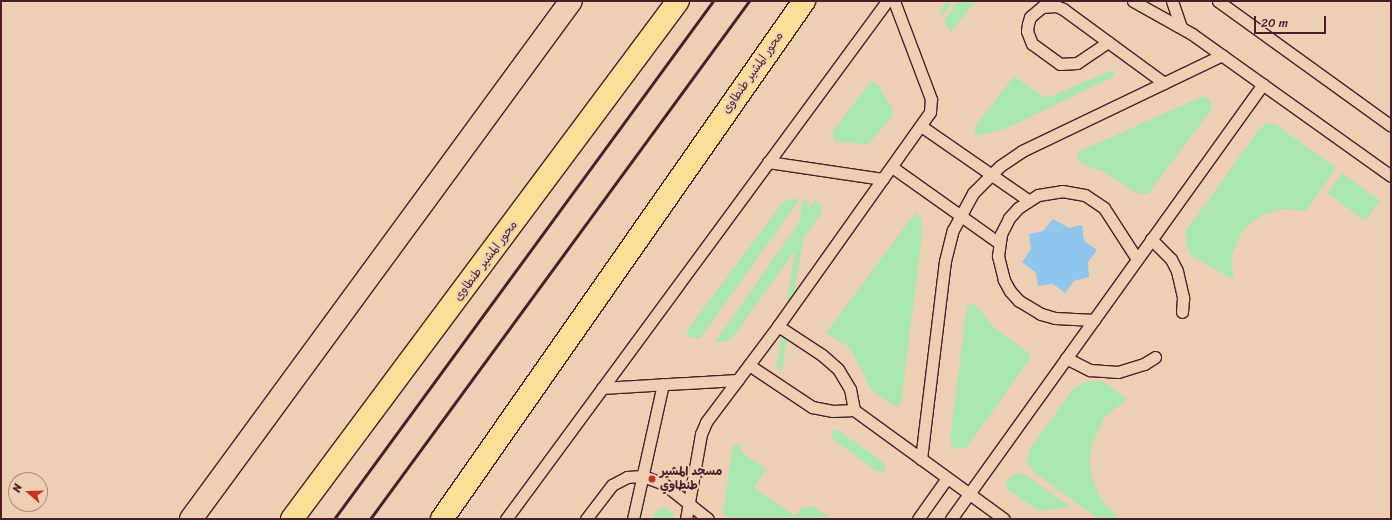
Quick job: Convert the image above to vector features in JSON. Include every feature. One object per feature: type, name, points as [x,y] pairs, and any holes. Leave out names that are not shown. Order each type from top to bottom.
[{"type":"highway","name":"محور المشير طنطاوى","points":[[292,519],[678,1]]},
{"type":"highway","name":"محور المشير طنطاوى","points":[[442,519],[804,1]]},
{"type":"street","points":[[191,519],[571,1]]},
{"type":"lane","points":[[506,519],[887,1]]},
{"type":"lane","points":[[686,519],[703,428],[884,179],[930,112],[931,99],[894,1]]},
{"type":"lane","points":[[1133,1],[1181,27],[1391,176]]},
{"type":"lane","points":[[1172,1],[1181,27]]},
{"type":"lane","points":[[1218,1],[1391,126]]},
{"type":"lane","points":[[1108,42],[1077,63],[1060,64],[1032,44],[1027,31],[1028,24],[1030,17],[1042,7],[1056,6],[1108,42],[1164,83]]},
{"type":"lane","points":[[921,459],[945,261],[960,215],[973,193],[990,174],[1022,151],[1222,55]]},
{"type":"lane","points":[[951,519],[1263,84]]},
{"type":"lane","points":[[921,126],[1028,200]]},
{"type":"lane","points":[[768,162],[884,179]]},
{"type":"lane","points":[[892,167],[999,243]]},
{"type":"lane","points":[[1094,320],[1055,318],[1029,309],[1019,301],[1004,280],[1000,268],[999,243],[1009,218],[1028,200],[1044,193],[1062,191],[1073,192],[1095,201],[1113,219],[1137,259]]},
{"type":"lane","points":[[1152,239],[1171,259],[1177,271],[1183,298],[1182,312]]},
{"type":"lane","points":[[778,326],[822,355],[838,369],[850,388],[854,410]]},
{"type":"lane","points":[[1066,358],[1090,370],[1118,372],[1144,364],[1155,357]]},
{"type":"lane","points":[[749,365],[807,404],[833,411],[854,410],[1004,519]]},
{"type":"lane","points":[[602,388],[738,380]]},
{"type":"lane","points":[[633,519],[663,384]]},
{"type":"lane","points":[[586,519],[612,485],[626,477],[643,476],[658,480],[689,502],[708,519]]},
{"type":"lane","points":[[918,519],[947,478]]},
{"type":"green space","points":[[947,1],[953,1],[942,16],[939,11]]},
{"type":"green space","points":[[958,1],[976,1],[951,32],[944,21]]},
{"type":"green space","points":[[1111,70],[1115,73],[1113,77],[1007,128],[979,136],[974,132],[976,125],[1014,76],[1043,96],[1050,97]]},
{"type":"green space","points":[[871,81],[878,85],[892,108],[892,116],[868,145],[835,141],[832,132]]},
{"type":"green space","points":[[1203,96],[1211,100],[1211,110],[1148,194],[1138,194],[1106,173],[1078,162],[1078,152]]},
{"type":"green space","points":[[1267,123],[1275,124],[1336,168],[1306,211],[1282,209],[1261,216],[1242,232],[1232,255],[1233,280],[1192,256],[1186,245],[1186,231],[1260,128]]},
{"type":"green space","points":[[1342,173],[1380,201],[1365,221],[1327,193]]},
{"type":"green space","points":[[790,199],[799,200],[700,339],[687,336],[688,329],[783,202]]},
{"type":"green space","points":[[803,200],[809,201],[782,370],[776,369]]},
{"type":"green space","points":[[814,201],[822,205],[821,214],[734,336],[726,342],[715,342]]},
{"type":"green space","points":[[915,213],[921,217],[922,234],[901,404],[897,407],[872,391],[850,348],[826,333]]},
{"type":"green space","points":[[975,304],[994,328],[1028,352],[1030,359],[967,447],[957,450],[951,444],[950,440],[966,312],[968,305]]},
{"type":"green space","points":[[1088,381],[1104,382],[1127,399],[1104,418],[1092,444],[1090,458],[1091,473],[1101,500],[1120,519],[1098,519],[1034,472],[1027,462],[1029,450],[1074,388]]},
{"type":"green space","points":[[834,430],[838,430],[883,462],[886,467],[884,472],[876,471],[834,440],[831,436]]},
{"type":"green space","points":[[733,444],[741,445],[741,452],[766,469],[754,488],[795,516],[802,508],[813,506],[832,519],[730,519],[723,514]]},
{"type":"green space","points":[[1023,473],[1069,507],[1039,511],[1008,490],[1006,483],[1010,478],[1014,474]]},
{"type":"green space","points":[[664,507],[673,513],[673,519],[654,519],[655,512]]},
{"type":"water","points":[[1053,219],[1069,228],[1082,225],[1084,241],[1097,250],[1088,262],[1089,277],[1074,281],[1065,293],[1053,284],[1038,286],[1036,273],[1022,262],[1031,249],[1029,234],[1043,231]]},
{"type":"railway","points":[[334,519],[713,1]]},
{"type":"railway","points":[[370,519],[749,1]]},
{"type":"place","name":"مسجد المشير طنطاوي","points":[[652,479]]}]
